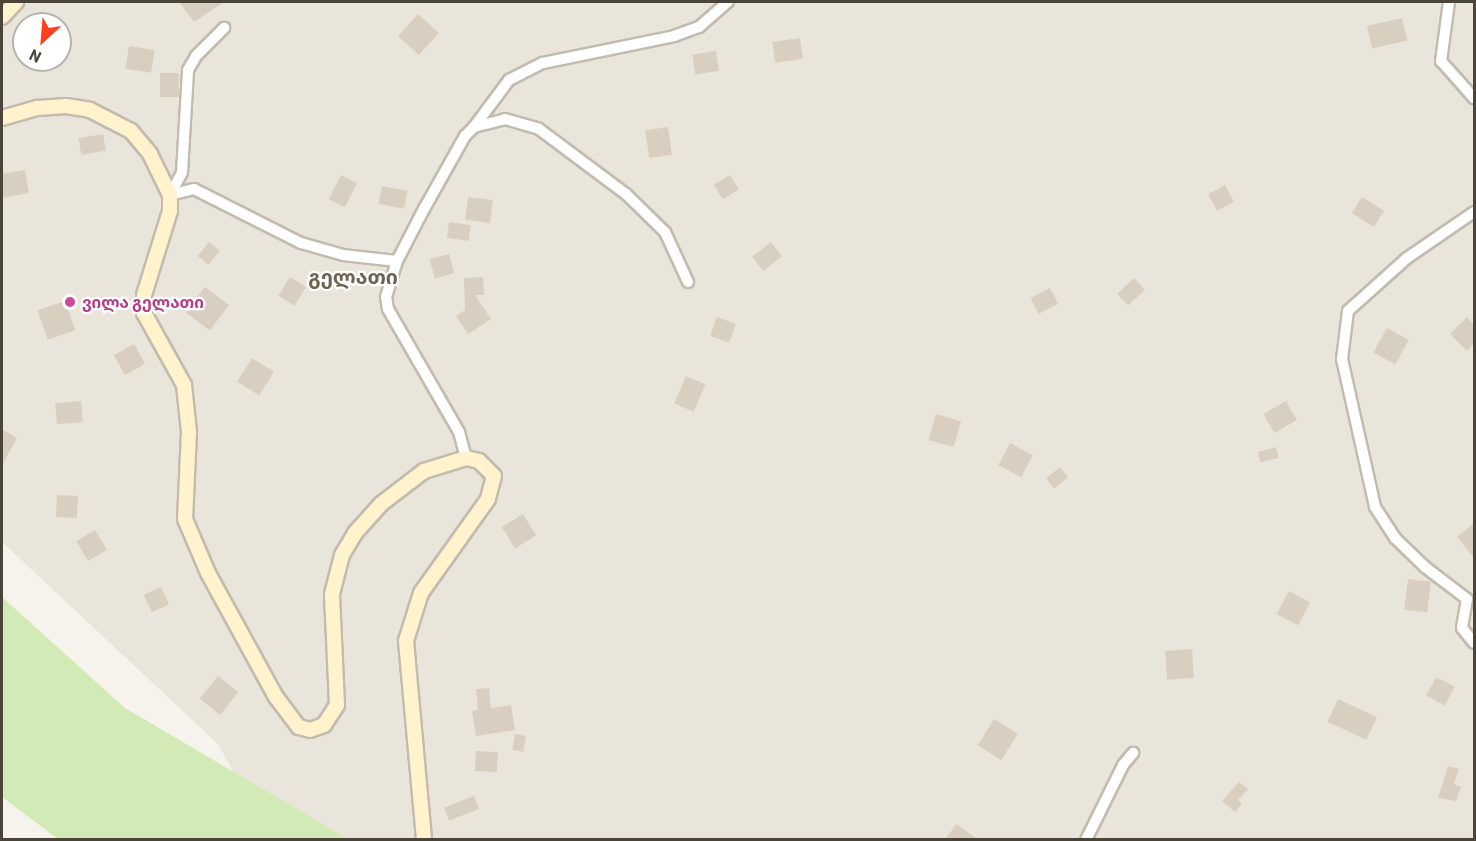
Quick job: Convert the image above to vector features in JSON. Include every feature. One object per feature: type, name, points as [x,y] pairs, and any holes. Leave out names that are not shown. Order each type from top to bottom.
[{"type":"street","points":[[2,17],[16,2]]},
{"type":"street","points":[[466,458],[459,432],[388,309],[386,297],[397,261],[447,167],[509,80],[543,63],[674,36],[699,27],[728,2]]},
{"type":"street","points":[[1449,2],[1441,61],[1474,98]]},
{"type":"street","points":[[170,195],[182,172],[188,70],[195,56],[224,28]]},
{"type":"street","points":[[2,118],[9,114],[66,106],[112,118],[131,131],[150,154],[170,195],[170,211],[144,295],[144,313],[184,385],[189,432],[185,519],[208,573],[276,697],[299,727],[310,730],[324,725],[337,705],[332,594],[342,555],[355,533],[404,484],[424,471],[466,458],[488,467],[494,476],[494,487],[421,593],[406,641],[424,840]]},
{"type":"street","points":[[474,127],[505,119],[539,129],[626,194],[665,232],[688,282]]},
{"type":"street","points":[[170,195],[194,189],[301,243],[343,255],[397,261]]},
{"type":"street","points":[[1474,212],[1407,258],[1348,311],[1342,359],[1375,507],[1395,537],[1425,567],[1467,599],[1462,628],[1474,643]]},
{"type":"street","points":[[1086,840],[1123,765],[1133,753]]},
{"type":"shaded area","name":"გელათი","points":[[27,2],[1474,2],[1474,839],[270,839],[218,744],[2,542],[2,14]]},
{"type":"green space","points":[[2,597],[125,708],[348,839],[58,839],[2,797]]},
{"type":"building","points":[[179,2],[224,2],[194,22]]},
{"type":"building","points":[[418,14],[439,33],[419,55],[398,36]]},
{"type":"building","points":[[1402,18],[1407,40],[1372,49],[1367,26]]},
{"type":"building","points":[[800,38],[803,59],[775,63],[772,42]]},
{"type":"building","points":[[129,46],[155,50],[151,73],[125,69]]},
{"type":"building","points":[[716,51],[719,71],[695,75],[692,55]]},
{"type":"building","points":[[160,73],[179,73],[179,97],[160,97]]},
{"type":"building","points":[[668,127],[672,155],[649,158],[645,130]]},
{"type":"building","points":[[103,134],[106,151],[81,155],[78,138]]},
{"type":"building","points":[[25,170],[29,193],[2,198],[2,174]]},
{"type":"building","points":[[341,175],[357,183],[345,207],[329,199]]},
{"type":"building","points":[[730,175],[739,190],[722,199],[714,185]]},
{"type":"building","points":[[1225,185],[1234,202],[1217,211],[1208,194]]},
{"type":"building","points":[[382,186],[408,191],[404,209],[379,204]]},
{"type":"building","points":[[468,197],[493,200],[490,223],[465,220]]},
{"type":"building","points":[[1362,197],[1384,211],[1374,227],[1352,213]]},
{"type":"building","points":[[449,222],[471,225],[469,241],[447,238]]},
{"type":"building","points":[[209,242],[220,251],[209,265],[198,256]]},
{"type":"building","points":[[771,242],[782,256],[763,271],[752,257]]},
{"type":"building","points":[[449,254],[454,273],[435,278],[430,259]]},
{"type":"building","points":[[290,277],[306,287],[294,306],[278,296]]},
{"type":"building","points":[[483,277],[484,295],[475,295],[491,319],[468,334],[456,316],[465,310],[464,278]]},
{"type":"building","points":[[1134,278],[1145,290],[1128,305],[1117,294]]},
{"type":"building","points":[[205,287],[229,305],[210,331],[186,313]]},
{"type":"building","points":[[1050,288],[1058,304],[1039,314],[1030,298]]},
{"type":"building","points":[[65,301],[75,330],[48,340],[38,310]]},
{"type":"building","points":[[717,317],[736,324],[729,343],[710,336]]},
{"type":"building","points":[[1467,317],[1474,325],[1474,344],[1467,351],[1450,334]]},
{"type":"building","points":[[1387,328],[1409,340],[1395,365],[1373,352]]},
{"type":"building","points":[[134,344],[145,364],[125,375],[114,355]]},
{"type":"building","points":[[252,358],[274,372],[259,396],[237,382]]},
{"type":"building","points":[[686,376],[705,384],[694,412],[674,404]]},
{"type":"building","points":[[81,401],[83,422],[57,424],[55,403]]},
{"type":"building","points":[[1286,401],[1297,420],[1274,433],[1263,414]]},
{"type":"building","points":[[936,414],[961,421],[954,447],[929,440]]},
{"type":"building","points":[[2,429],[17,438],[2,465]]},
{"type":"building","points":[[1010,443],[1033,455],[1021,477],[998,465]]},
{"type":"building","points":[[1276,447],[1279,458],[1260,463],[1258,452]]},
{"type":"building","points":[[1060,467],[1068,477],[1054,488],[1046,478]]},
{"type":"building","points":[[57,495],[78,496],[77,518],[56,517]]},
{"type":"building","points":[[523,514],[536,535],[515,548],[502,527]]},
{"type":"building","points":[[1474,523],[1474,558],[1457,537]]},
{"type":"building","points":[[95,530],[107,550],[88,561],[76,541]]},
{"type":"building","points":[[1408,579],[1431,582],[1427,613],[1404,610]]},
{"type":"building","points":[[161,587],[169,604],[152,612],[144,595]]},
{"type":"building","points":[[1289,591],[1310,602],[1298,625],[1277,614]]},
{"type":"building","points":[[1192,649],[1194,678],[1167,680],[1165,651]]},
{"type":"building","points":[[218,676],[238,692],[220,715],[200,699]]},
{"type":"building","points":[[1436,677],[1455,687],[1445,705],[1426,696]]},
{"type":"building","points":[[489,688],[491,708],[511,705],[515,730],[476,736],[472,711],[478,710],[476,689]]},
{"type":"building","points":[[1338,699],[1377,717],[1366,740],[1327,722]]},
{"type":"building","points":[[994,719],[1018,734],[1001,760],[978,745]]},
{"type":"building","points":[[515,734],[526,736],[523,752],[512,750]]},
{"type":"building","points":[[476,751],[498,752],[497,772],[475,771]]},
{"type":"building","points":[[1448,766],[1459,769],[1454,784],[1461,787],[1456,801],[1438,798]]},
{"type":"building","points":[[1239,782],[1248,789],[1238,800],[1242,804],[1235,812],[1222,801]]},
{"type":"building","points":[[474,796],[479,809],[449,821],[444,807]]},
{"type":"building","points":[[956,824],[979,840],[945,840]]},
{"type":"place","name":"ვილა გელათი","points":[[70,302]]},
{"type":"district","name":"გელათი","points":[[353,276]]}]
